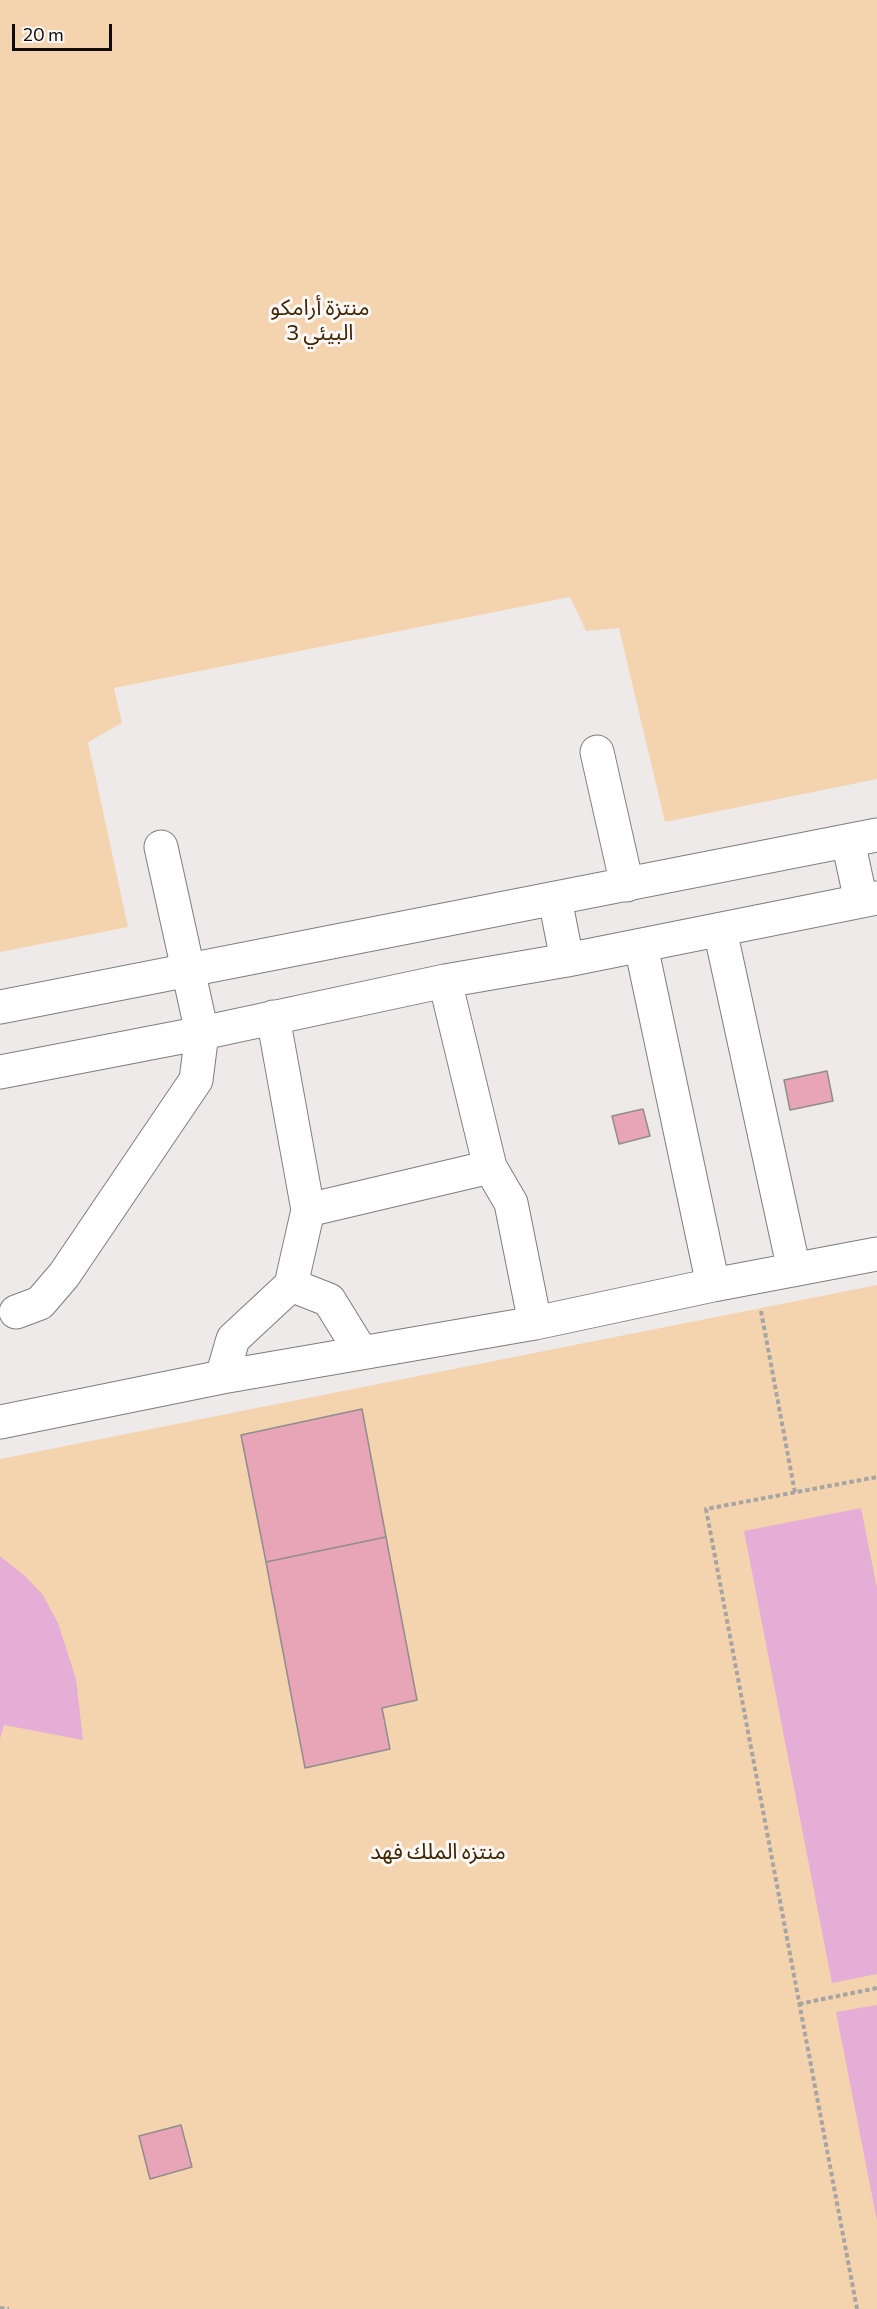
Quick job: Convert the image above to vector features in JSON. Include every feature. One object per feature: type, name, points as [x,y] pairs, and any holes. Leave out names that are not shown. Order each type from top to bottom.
[{"type":"street","points":[[597,752],[627,885]]},
{"type":"street","points":[[0,1006],[862,838],[869,899],[641,946],[446,981],[201,1033],[0,1072]]},
{"type":"street","points":[[16,1312],[40,1303],[64,1275],[196,1080],[201,1033],[161,847]]},
{"type":"street","points":[[555,899],[567,960]]},
{"type":"street","points":[[720,930],[794,1270]]},
{"type":"street","points":[[641,946],[713,1285]]},
{"type":"street","points":[[446,981],[490,1167],[511,1203],[535,1323]]},
{"type":"street","points":[[222,1377],[233,1339],[291,1285],[308,1210],[273,1017]]},
{"type":"street","points":[[308,1210],[490,1167]]},
{"type":"street","points":[[0,1422],[222,1377],[535,1323],[713,1285],[877,1254]]},
{"type":"street","points":[[291,1285],[328,1300],[361,1353]]},
{"type":"path","points":[[754,1278],[795,1493]]},
{"type":"path","points":[[857,2309],[706,1509],[877,1477]]},
{"type":"path","points":[[800,2004],[877,1988]]},
{"type":"path","points":[[0,2308],[9,2309]]},
{"type":"green space","name":"منتزة أرامكو البيئي 3","points":[[0,0],[877,0],[877,779],[665,822],[619,628],[586,631],[570,597],[114,688],[122,723],[88,742],[128,927],[0,952]]},
{"type":"green space","name":"منتزه الملك فهد","points":[[877,1285],[877,2309],[0,2309],[0,1459]]},
{"type":"shaded area","points":[[861,1508],[877,1588],[877,1974],[832,1983],[744,1531]]},
{"type":"shaded area","points":[[0,1556],[26,1577],[43,1595],[58,1623],[76,1679],[83,1740],[4,1725],[0,1739]]},
{"type":"shaded area","points":[[877,2005],[877,2221],[836,2012]]},
{"type":"building","points":[[827,1071],[833,1101],[790,1110],[784,1080]]},
{"type":"building","points":[[643,1109],[650,1136],[619,1144],[612,1116]]},
{"type":"building","points":[[362,1409],[386,1537],[266,1562],[241,1435]]},
{"type":"building","points":[[386,1537],[417,1700],[382,1708],[390,1749],[305,1768],[266,1562]]},
{"type":"building","points":[[181,2125],[192,2167],[150,2179],[139,2136]]}]
